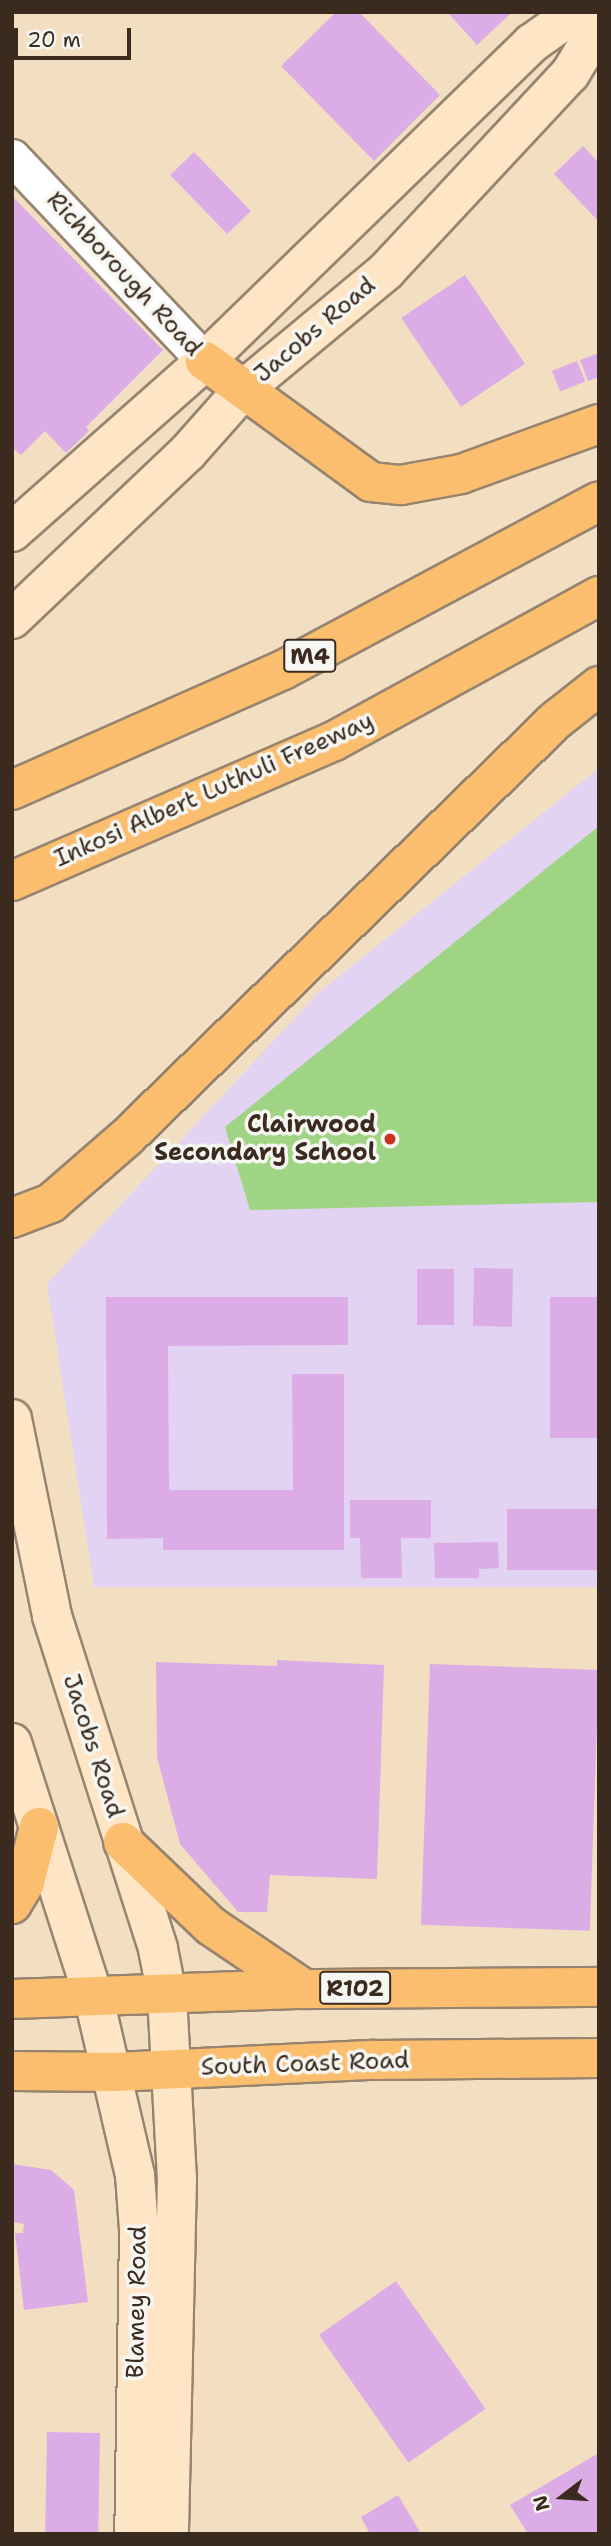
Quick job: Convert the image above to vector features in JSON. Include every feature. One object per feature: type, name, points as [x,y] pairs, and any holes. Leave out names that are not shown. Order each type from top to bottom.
[{"type":"highway","points":[[205,361],[348,468],[381,483],[401,485],[461,474],[599,424]]},
{"type":"highway","name":"M4","points":[[12,790],[283,670],[599,501]]},
{"type":"highway","name":"Inkosi Albert Luthuli Freeway","points":[[13,881],[334,741],[599,596]]},
{"type":"highway","points":[[12,1218],[51,1203],[128,1136],[556,720],[599,686]]},
{"type":"highway","points":[[12,1904],[25,1882],[39,1827]]},
{"type":"highway","points":[[123,1842],[211,1926],[304,1989]]},
{"type":"highway","name":"R102","points":[[12,1999],[94,1999],[304,1989],[599,1987]]},
{"type":"highway","name":"South Coast Road","points":[[12,2071],[174,2071],[374,2060],[599,2057]]},
{"type":"street","name":"Jacobs Road","points":[[12,532],[205,361],[532,43],[576,12]]},
{"type":"street","name":"Jacobs Road","points":[[12,619],[188,452],[244,389],[386,271],[570,74],[599,26]]},
{"type":"street","name":"Richborough Road","points":[[12,157],[205,361]]},
{"type":"street","name":"Jacobs Road","points":[[12,1419],[52,1616],[158,1949],[167,1995],[174,2071]]},
{"type":"street","points":[[12,1743],[115,2072]]},
{"type":"street","name":"Blamey Road","points":[[169,2534],[177,2178],[174,2071]]},
{"type":"street","name":"Blamey Road","points":[[115,2072],[135,2175],[139,2230],[134,2534]]},
{"type":"shaded area","name":"Clairwood Secondary School","points":[[599,768],[599,1587],[94,1587],[47,1284],[317,994]]},
{"type":"green space","points":[[599,826],[599,1202],[250,1210],[225,1127]]},
{"type":"building","points":[[336,12],[359,12],[440,95],[374,161],[281,66]]},
{"type":"building","points":[[447,12],[512,12],[477,45]]},
{"type":"building","points":[[583,146],[599,163],[599,222],[554,174]]},
{"type":"building","points":[[194,152],[251,211],[227,234],[170,175]]},
{"type":"building","points":[[12,196],[163,350],[86,427],[89,431],[66,453],[45,431],[21,455],[12,447]]},
{"type":"building","points":[[465,275],[525,364],[461,407],[401,318]]},
{"type":"building","points":[[599,353],[599,377],[588,381],[580,360]]},
{"type":"building","points":[[577,361],[585,381],[560,392],[552,371]]},
{"type":"building","points":[[474,1268],[513,1269],[512,1327],[473,1326]]},
{"type":"building","points":[[417,1269],[454,1269],[454,1325],[417,1325]]},
{"type":"building","points":[[106,1297],[348,1297],[348,1345],[168,1346],[169,1490],[293,1490],[292,1374],[344,1374],[344,1550],[163,1550],[163,1538],[107,1539]]},
{"type":"building","points":[[550,1297],[599,1297],[599,1438],[550,1438]]},
{"type":"building","points":[[350,1500],[431,1500],[431,1538],[401,1538],[402,1578],[361,1578],[360,1538],[350,1538]]},
{"type":"building","points":[[507,1509],[599,1509],[599,1570],[507,1570]]},
{"type":"building","points":[[498,1542],[499,1568],[479,1569],[479,1578],[435,1578],[434,1543]]},
{"type":"building","points":[[277,1660],[384,1665],[377,1879],[270,1875],[267,1912],[238,1912],[180,1844],[157,1757],[156,1662],[277,1666]]},
{"type":"building","points":[[430,1664],[599,1670],[590,1931],[421,1925]]},
{"type":"building","points":[[12,2164],[51,2170],[74,2190],[88,2302],[24,2310],[15,2233],[23,2233],[24,2224],[12,2222]]},
{"type":"building","points":[[396,2281],[485,2409],[408,2463],[319,2335]]},
{"type":"building","points":[[47,2432],[100,2433],[98,2534],[45,2534]]},
{"type":"building","points":[[599,2453],[599,2534],[528,2534],[510,2505]]},
{"type":"building","points":[[398,2495],[421,2534],[370,2534],[361,2517]]},
{"type":"place","name":"Clairwood Secondary School","points":[[390,1139]]}]
